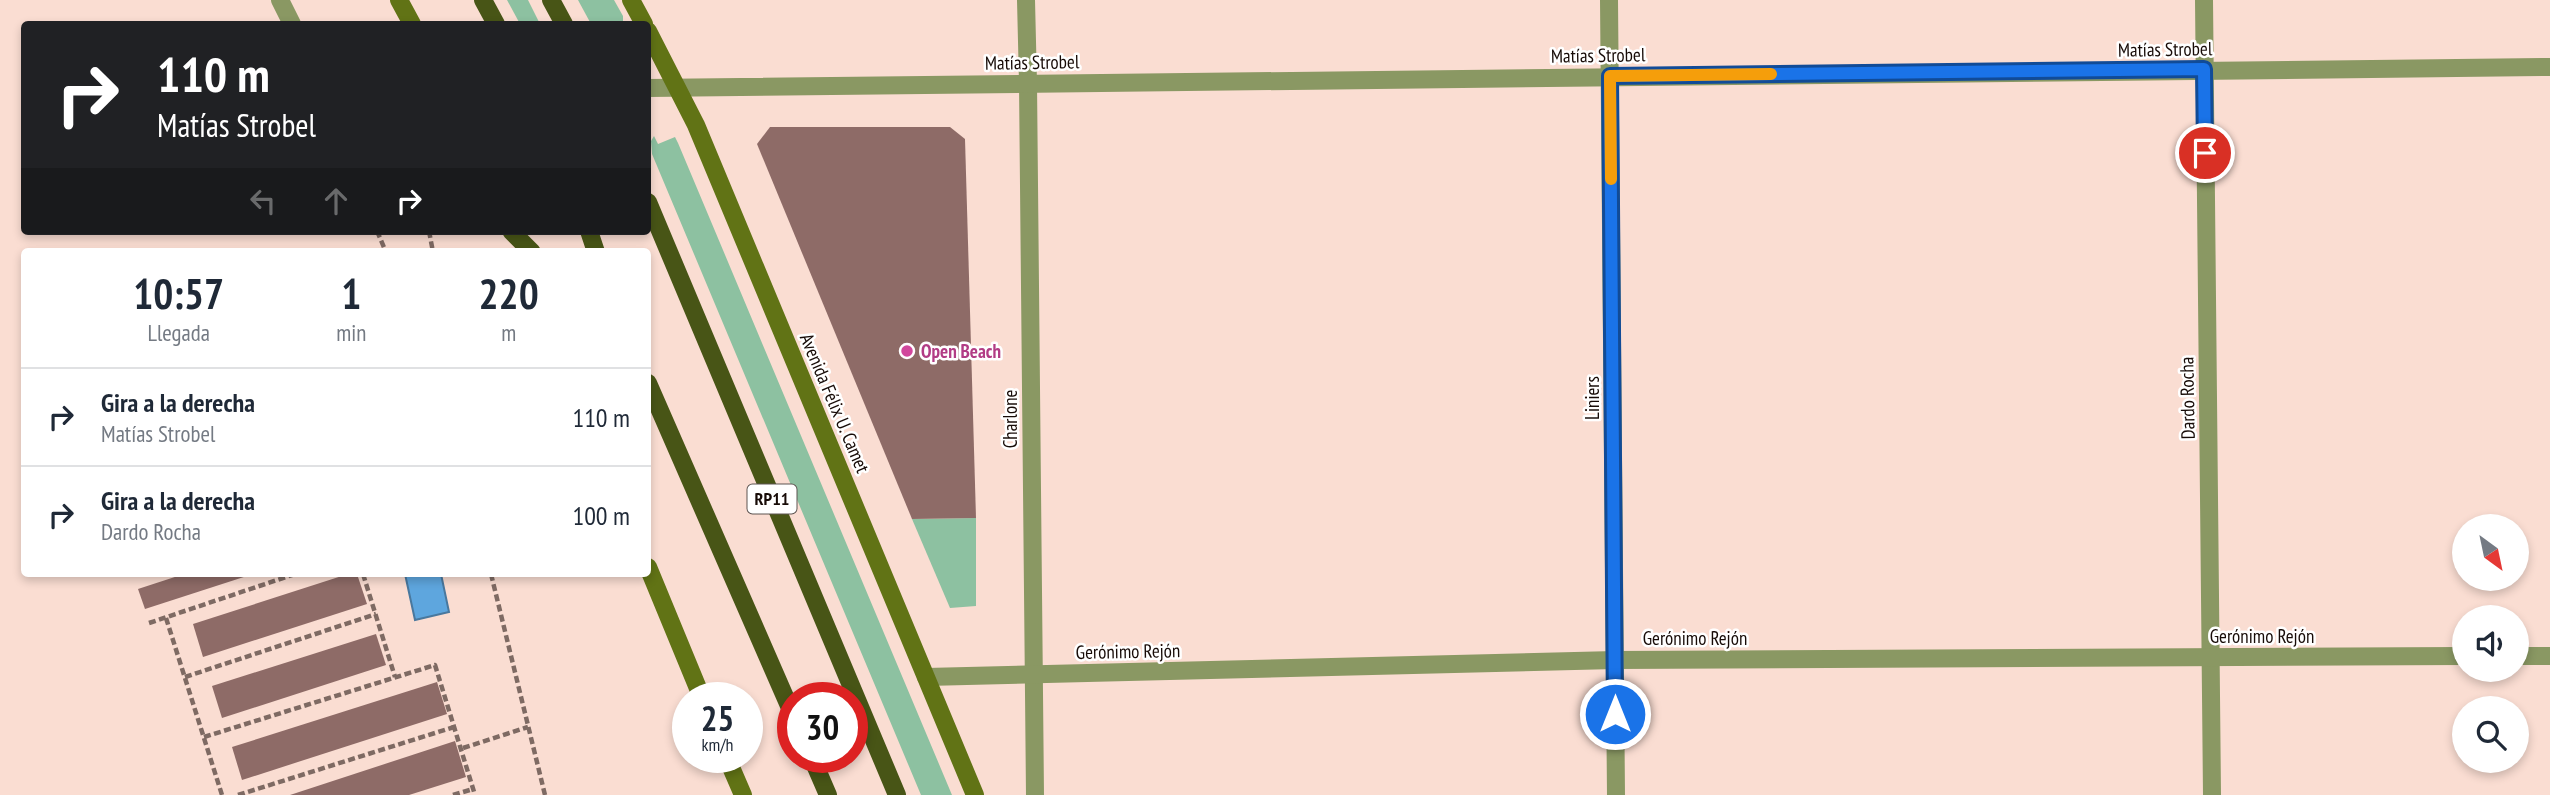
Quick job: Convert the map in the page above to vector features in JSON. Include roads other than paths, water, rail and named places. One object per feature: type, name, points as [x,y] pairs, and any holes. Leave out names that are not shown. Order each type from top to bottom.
[{"type":"main road","points":[[399,0],[410,21]]},
{"type":"main road","points":[[483,0],[494,21]]},
{"type":"main road","points":[[551,0],[562,21]]},
{"type":"main road","points":[[631,0],[642,21]]},
{"type":"main road","name":"Avenida Félix U. Camet","points":[[651,37],[702,138],[975,795]]},
{"type":"main road","name":"RP11","points":[[651,209],[897,795]]},
{"type":"main road","points":[[514,235],[528,248]]},
{"type":"main road","points":[[651,390],[779,682]]},
{"type":"main road","points":[[651,574],[695,682]]},
{"type":"main road","points":[[733,773],[743,795]]},
{"type":"main road","points":[[818,773],[828,795]]},
{"type":"street","points":[[280,0],[290,21]]},
{"type":"street","name":"Charlone","points":[[1026,0],[1035,795]]},
{"type":"street","name":"Liniers","points":[[1609,0],[1616,795]]},
{"type":"street","name":"Dardo Rocha","points":[[2204,0],[2212,795]]},
{"type":"street","name":"Matías Strobel","points":[[651,88],[2550,66]]},
{"type":"street","name":"Gerónimo Rejón","points":[[926,677],[1615,660],[2452,656]]},
{"type":"street","points":[[2529,656],[2550,656]]},
{"type":"water","points":[[406,577],[442,577],[449,612],[415,620]]},
{"type":"place","name":"Open Beach","points":[[907,351]]}]
